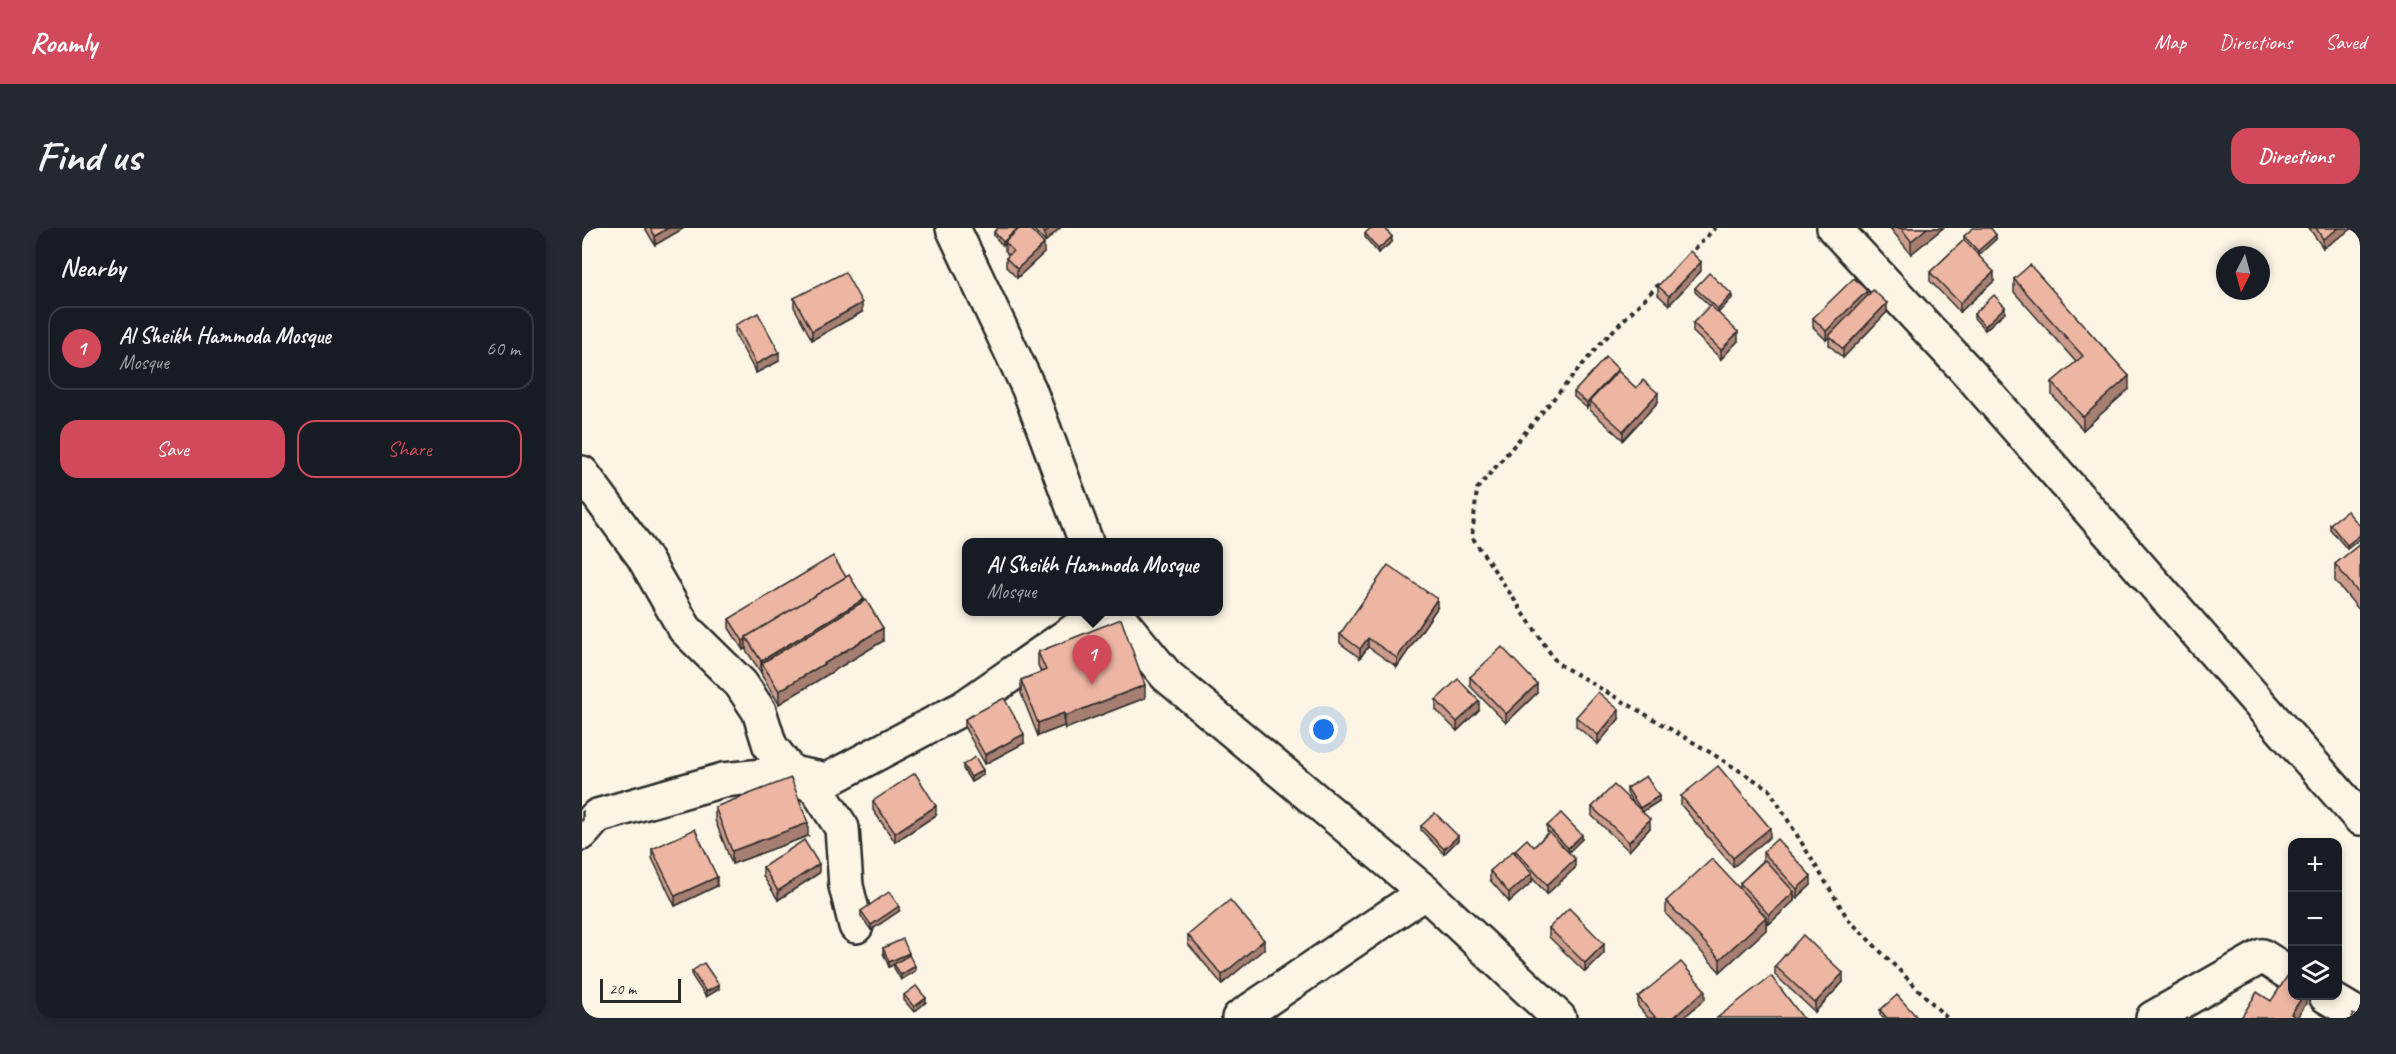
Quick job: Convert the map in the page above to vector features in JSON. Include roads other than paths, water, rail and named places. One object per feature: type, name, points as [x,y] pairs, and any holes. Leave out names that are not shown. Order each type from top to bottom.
[{"type":"street","points":[[953,228],[1029,389],[1084,538]]},
{"type":"street","points":[[1834,228],[1969,374],[2360,818]]},
{"type":"street","points":[[582,473],[643,556],[685,629],[741,684],[759,711],[770,746],[791,773],[816,788],[842,828],[846,886],[856,926]]},
{"type":"street","points":[[587,816],[723,780],[791,773],[827,780],[963,708],[1095,616]]},
{"type":"street","points":[[1117,616],[1166,675],[1425,892],[1559,1018]]},
{"type":"street","points":[[1239,1018],[1425,892]]},
{"type":"street","points":[[2153,1018],[2262,956],[2288,972]]},
{"type":"street","points":[[2333,1000],[2360,1016]]},
{"type":"place","name":"Al Sheikh Hammoda Mosque","points":[[1092,685]]}]
